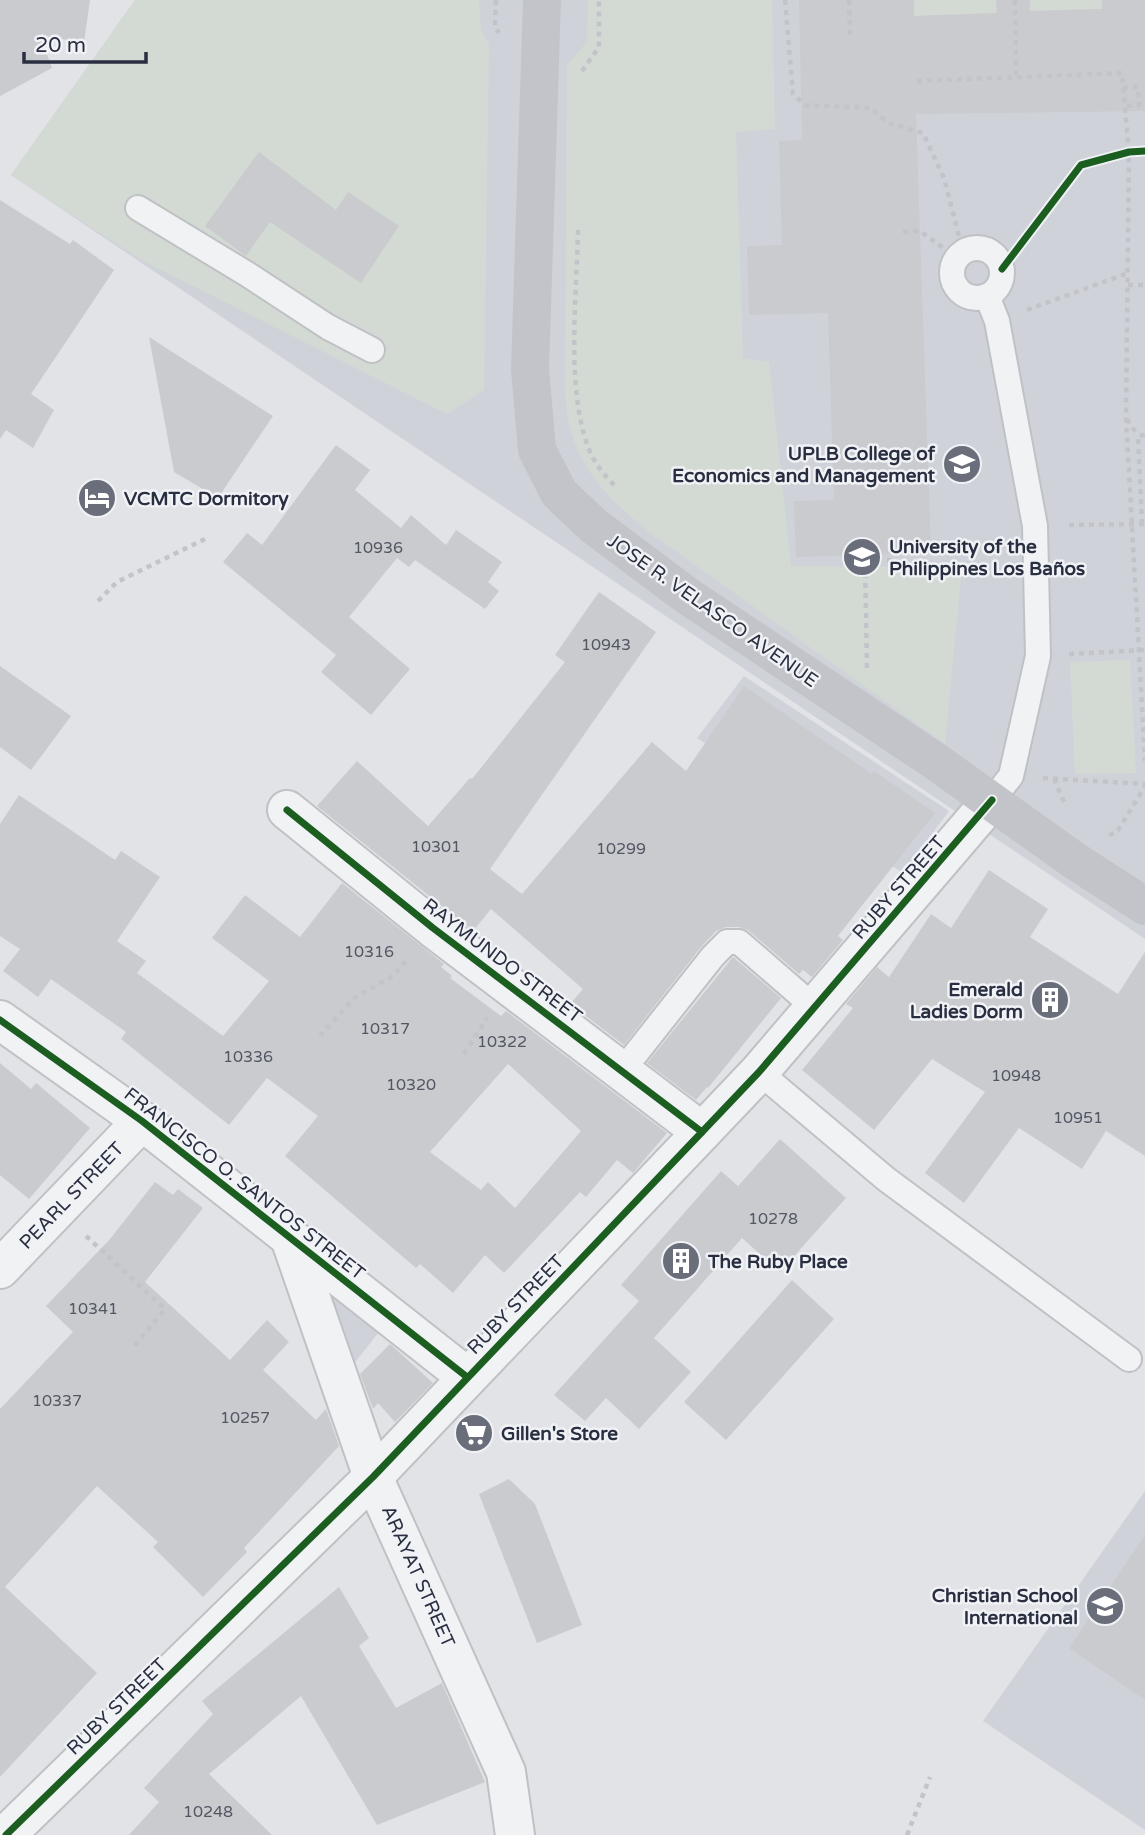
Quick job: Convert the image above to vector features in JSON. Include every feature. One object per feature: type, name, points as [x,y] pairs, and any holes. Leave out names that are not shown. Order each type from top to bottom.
[{"type":"main road","name":"JOSE R. VELASCO AVENUE","points":[[542,0],[530,369],[537,450],[559,493],[594,526],[686,595],[1001,788],[1075,861],[1145,906]]},
{"type":"street","name":"RUBY STREET","points":[[6,1835],[373,1476],[702,1132],[759,1072],[1001,788]]},
{"type":"street","name":"RAYMUNDO STREET","points":[[287,810],[433,928],[702,1132]]},
{"type":"street","name":"FRANCISCO O. SANTOS STREET","points":[[0,1020],[142,1121],[467,1377]]},
{"type":"street","name":"PEARL STREET","points":[[0,1269],[142,1121]]},
{"type":"street","name":"ARAYAT STREET","points":[[290,1238],[373,1476],[506,1772],[515,1835]]},
{"type":"lane","points":[[138,208],[328,327],[372,349]]},
{"type":"lane","points":[[979,248],[987,250],[999,261],[1002,277],[995,292],[971,298],[958,289],[953,274],[960,256],[979,248]]},
{"type":"lane","points":[[987,296],[996,321],[1035,526],[1038,656],[1001,788]]},
{"type":"lane","points":[[622,1072],[727,942],[739,942],[814,1007]]},
{"type":"lane","points":[[759,1072],[886,1179],[1129,1359]]},
{"type":"path","points":[[581,84],[582,71],[599,47],[599,0]]},
{"type":"path","points":[[785,0],[793,94],[805,105],[871,108],[888,123],[923,133],[944,178],[960,256]]},
{"type":"path","points":[[849,0],[850,36]]},
{"type":"path","points":[[1015,0],[1016,78]]},
{"type":"path","points":[[917,81],[1122,73],[1124,106],[1133,152],[1126,418],[1130,524],[1142,650],[1145,761]]},
{"type":"path","points":[[1123,88],[1138,87],[1139,104],[1124,106]]},
{"type":"path","points":[[1117,155],[1133,152]]},
{"type":"path","points":[[578,220],[575,370],[578,409],[592,456],[620,492]]},
{"type":"path","points":[[903,232],[920,231],[960,256]]},
{"type":"path","points":[[996,321],[1128,274]]},
{"type":"path","points":[[1128,285],[1145,285]]},
{"type":"path","points":[[1035,526],[1143,524],[1138,436],[1126,418]]},
{"type":"path","points":[[1138,436],[1145,435]]},
{"type":"path","points":[[98,601],[117,582],[205,539]]},
{"type":"path","points":[[856,666],[867,674],[865,560],[893,560]]},
{"type":"path","points":[[1038,656],[1142,650]]},
{"type":"path","points":[[1001,788],[1054,779],[1145,785],[1117,832],[1104,836]]},
{"type":"path","points":[[1054,779],[1069,813]]},
{"type":"path","points":[[320,1036],[354,998],[393,976],[433,928]]},
{"type":"path","points":[[58,1209],[165,1309],[132,1349]]},
{"type":"path","points":[[907,1835],[930,1777]]},
{"type":"shaded area","name":"University of the Philippines Los Baños","points":[[135,0],[1145,0],[1145,939],[11,175]]},
{"type":"shaded area","points":[[135,0],[479,0],[481,31],[489,44],[484,390],[447,414],[143,261],[11,175]]},
{"type":"shaded area","points":[[588,0],[772,0],[775,129],[736,132],[743,358],[769,362],[791,566],[962,567],[945,744],[649,532],[602,488],[576,447],[565,393],[567,65],[587,42]]},
{"type":"shaded area","points":[[914,0],[996,0],[997,13],[914,16]]},
{"type":"shaded area","points":[[1030,0],[1102,0],[1102,9],[1030,11]]},
{"type":"shaded area","points":[[1130,660],[1136,773],[1075,774],[1070,662]]},
{"type":"shaded area","points":[[744,676],[949,811],[903,873],[697,738]]},
{"type":"shaded area","points":[[314,1268],[386,1323],[349,1370]]},
{"type":"shaded area","name":"Christian School International","points":[[1145,1491],[1145,1830],[983,1721]]},
{"type":"building","points":[[0,0],[90,0],[84,43],[40,35],[52,68],[0,96]]},
{"type":"building","points":[[799,0],[914,0],[914,16],[997,13],[996,0],[1030,0],[1030,11],[1102,9],[1102,0],[1145,0],[1145,111],[916,114],[931,553],[796,557],[794,501],[834,500],[828,313],[749,315],[747,246],[782,245],[779,141],[802,140]]},
{"type":"building","points":[[259,152],[336,210],[348,192],[399,226],[361,283],[270,222],[246,256],[205,226]]},
{"type":"building","points":[[0,200],[70,244],[73,240],[114,270],[31,394],[54,410],[33,448],[6,430],[0,439]]},
{"type":"building","points":[[149,337],[273,416],[218,498],[174,472]]},
{"type":"building","points":[[336,445],[370,470],[355,490],[401,528],[411,515],[446,545],[456,530],[502,562],[488,582],[499,591],[485,609],[415,560],[409,567],[397,558],[349,617],[410,669],[371,715],[321,672],[336,655],[223,562],[247,533],[262,545]]},
{"type":"building","points":[[599,592],[656,632],[490,869],[522,894],[652,742],[686,771],[744,686],[872,774],[874,771],[935,813],[838,936],[843,940],[812,977],[803,970],[799,974],[748,930],[726,927],[716,931],[701,947],[624,1045],[570,1004],[583,989],[491,909],[473,931],[317,806],[357,761],[428,826],[470,778],[472,779],[565,662],[555,655]]},
{"type":"building","points":[[0,666],[71,716],[31,770],[0,747]]},
{"type":"building","points":[[19,795],[115,860],[121,851],[160,877],[117,941],[146,961],[137,973],[223,1036],[269,981],[212,938],[245,895],[300,937],[342,883],[444,964],[441,967],[452,976],[450,978],[501,1016],[506,1011],[667,1133],[633,1173],[617,1160],[586,1197],[580,1192],[504,1273],[485,1255],[453,1293],[420,1264],[416,1268],[285,1156],[318,1116],[267,1078],[229,1125],[121,1039],[126,1032],[51,979],[38,997],[3,971],[20,949],[0,936],[0,824]],"holes":[[[508,1064],[581,1131],[515,1208],[488,1182],[481,1190],[430,1152]]]},
{"type":"building","points":[[989,870],[1048,909],[1030,937],[1118,994],[1145,952],[1145,1156],[1106,1131],[1082,1169],[1019,1128],[964,1203],[925,1173],[985,1092],[932,1059],[874,1130],[802,1070],[853,1008],[846,1004],[877,967],[889,977],[931,914],[951,928]]},
{"type":"building","points":[[733,957],[781,998],[696,1100],[647,1063]]},
{"type":"building","points":[[0,1063],[31,1089],[36,1083],[90,1128],[29,1199],[0,1175]]},
{"type":"building","points":[[780,1139],[846,1198],[780,1272],[742,1238],[654,1338],[691,1372],[639,1429],[606,1398],[585,1421],[554,1395],[639,1301],[621,1285],[721,1171],[738,1186]]},
{"type":"building","points":[[155,1182],[173,1195],[178,1189],[203,1208],[145,1282],[230,1360],[267,1320],[289,1342],[263,1370],[316,1420],[326,1409],[339,1446],[244,1548],[247,1552],[203,1597],[153,1547],[158,1542],[97,1486],[5,1587],[97,1673],[0,1777],[0,1409],[73,1332],[46,1306],[110,1239]]},
{"type":"building","points":[[792,1280],[834,1319],[726,1440],[684,1402]]},
{"type":"building","points":[[390,1344],[433,1383],[395,1422],[378,1403],[373,1409],[360,1374]]},
{"type":"building","points":[[509,1479],[535,1504],[582,1625],[537,1643],[479,1494]]},
{"type":"building","points":[[1145,1535],[1145,1700],[1069,1648]]},
{"type":"building","points":[[339,1587],[369,1638],[359,1646],[396,1708],[442,1683],[485,1782],[377,1825],[301,1696],[209,1774],[272,1835],[129,1835],[159,1802],[144,1788],[213,1714],[202,1701]]},
{"type":"cycle path","points":[[1002,269],[1081,165],[1129,152],[1145,151]]},
{"type":"cycle path","points":[[6,1835],[373,1477],[702,1132],[759,1072],[992,800]]},
{"type":"cycle path","points":[[287,810],[433,928],[702,1132]]},
{"type":"cycle path","points":[[0,1020],[142,1121],[467,1377]]},
{"type":"place","name":"UPLB College of Economics and Management","points":[[962,464]]},
{"type":"place","name":"VCMTC Dormitory","points":[[97,498]]},
{"type":"place","name":"University of the Philippines Los Baños","points":[[862,557]]},
{"type":"place","name":"Emerald Ladies Dorm","points":[[1050,1000]]},
{"type":"place","name":"The Ruby Place","points":[[681,1261]]},
{"type":"place","name":"Gillen's Store","points":[[474,1433]]},
{"type":"place","name":"Christian School International","points":[[1105,1606]]}]
